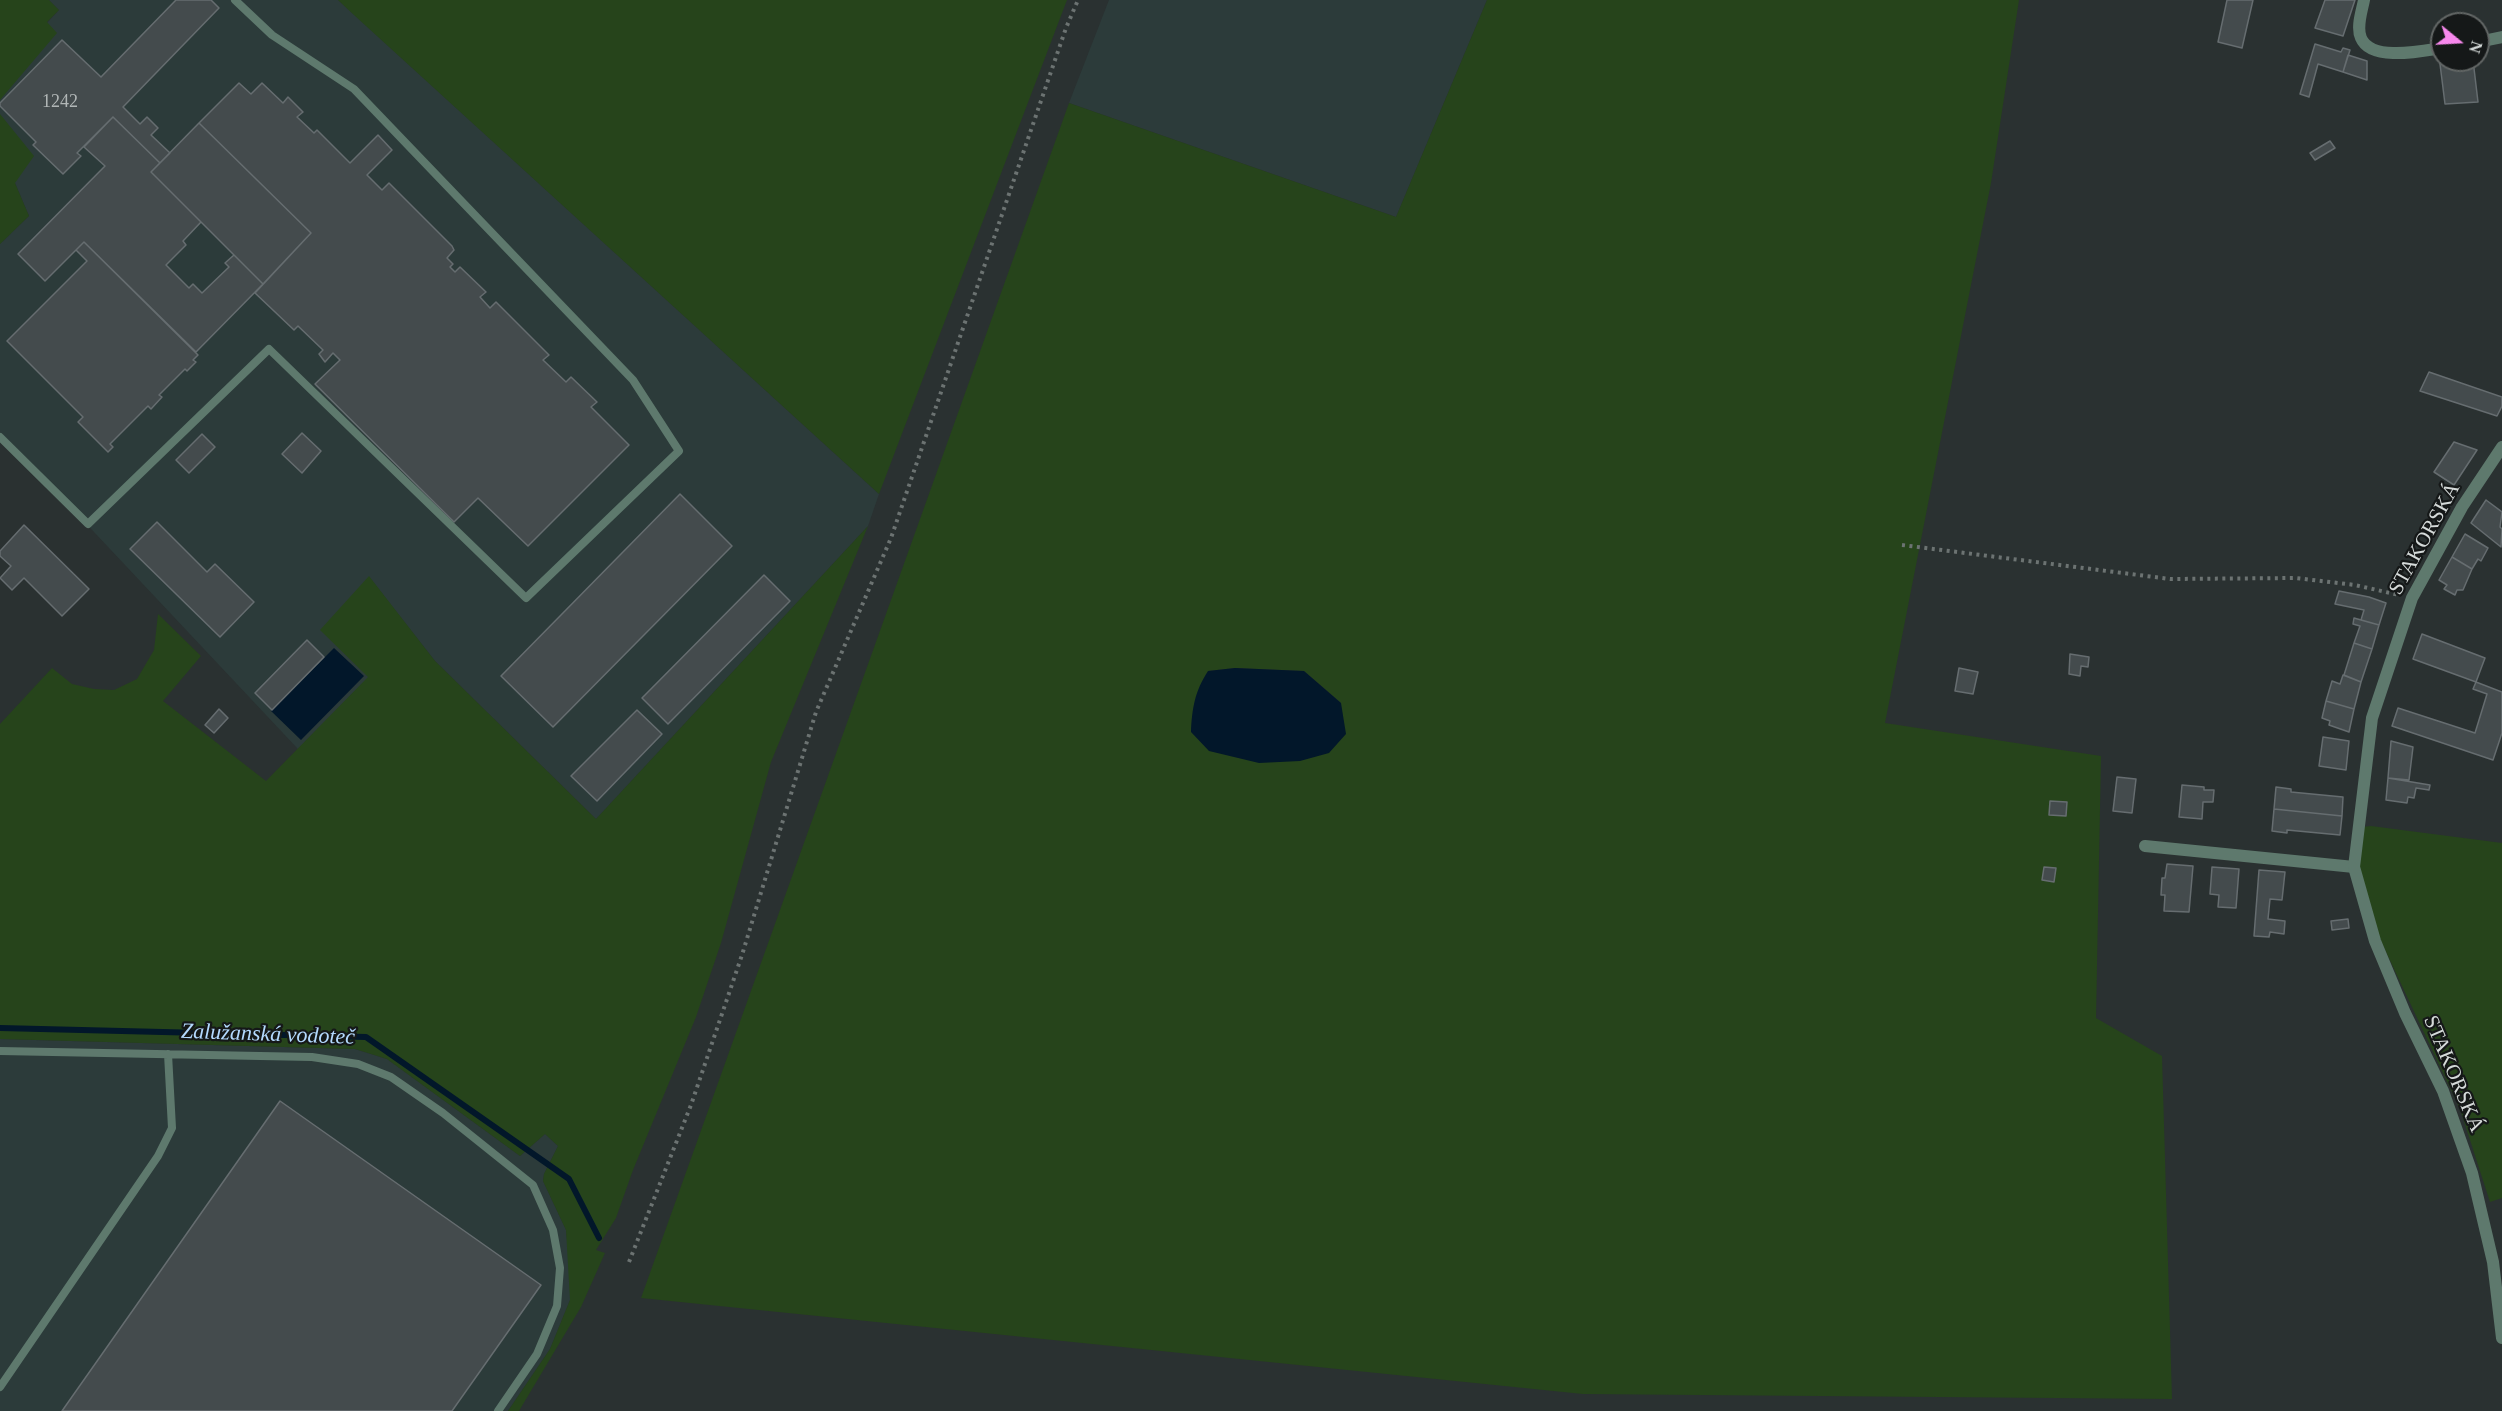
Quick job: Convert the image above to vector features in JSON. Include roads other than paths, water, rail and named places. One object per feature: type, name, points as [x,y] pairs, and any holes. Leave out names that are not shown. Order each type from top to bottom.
[{"type":"street","points":[[2364,0],[2359,30],[2361,40],[2370,48],[2399,54],[2430,50]]},
{"type":"street","name":"STAKORSKÁ","points":[[2502,447],[2462,507],[2412,598],[2372,718],[2354,867],[2374,940],[2405,1013],[2443,1091],[2472,1173],[2493,1262],[2502,1338]]},
{"type":"street","points":[[2145,846],[2354,867]]},
{"type":"lane","points":[[0,436],[88,524],[268,349],[526,598],[679,451],[633,380],[354,89],[272,34],[235,0]]},
{"type":"lane","points":[[0,1051],[312,1057],[358,1064],[391,1077],[443,1113],[533,1185],[553,1230],[560,1268],[557,1306],[537,1354],[498,1411]]},
{"type":"lane","points":[[0,1387],[163,1147],[172,1128],[168,1054]]},
{"type":"water","points":[[334,648],[364,676],[301,740],[271,711]]},
{"type":"water","points":[[1235,668],[1304,671],[1341,703],[1346,734],[1329,753],[1300,761],[1259,763],[1209,751],[1191,732],[1193,707],[1197,693],[1208,671]]},
{"type":"waterway","name":"Zalužanská vodoteč","points":[[0,1028],[366,1037],[569,1179],[599,1238]]}]
